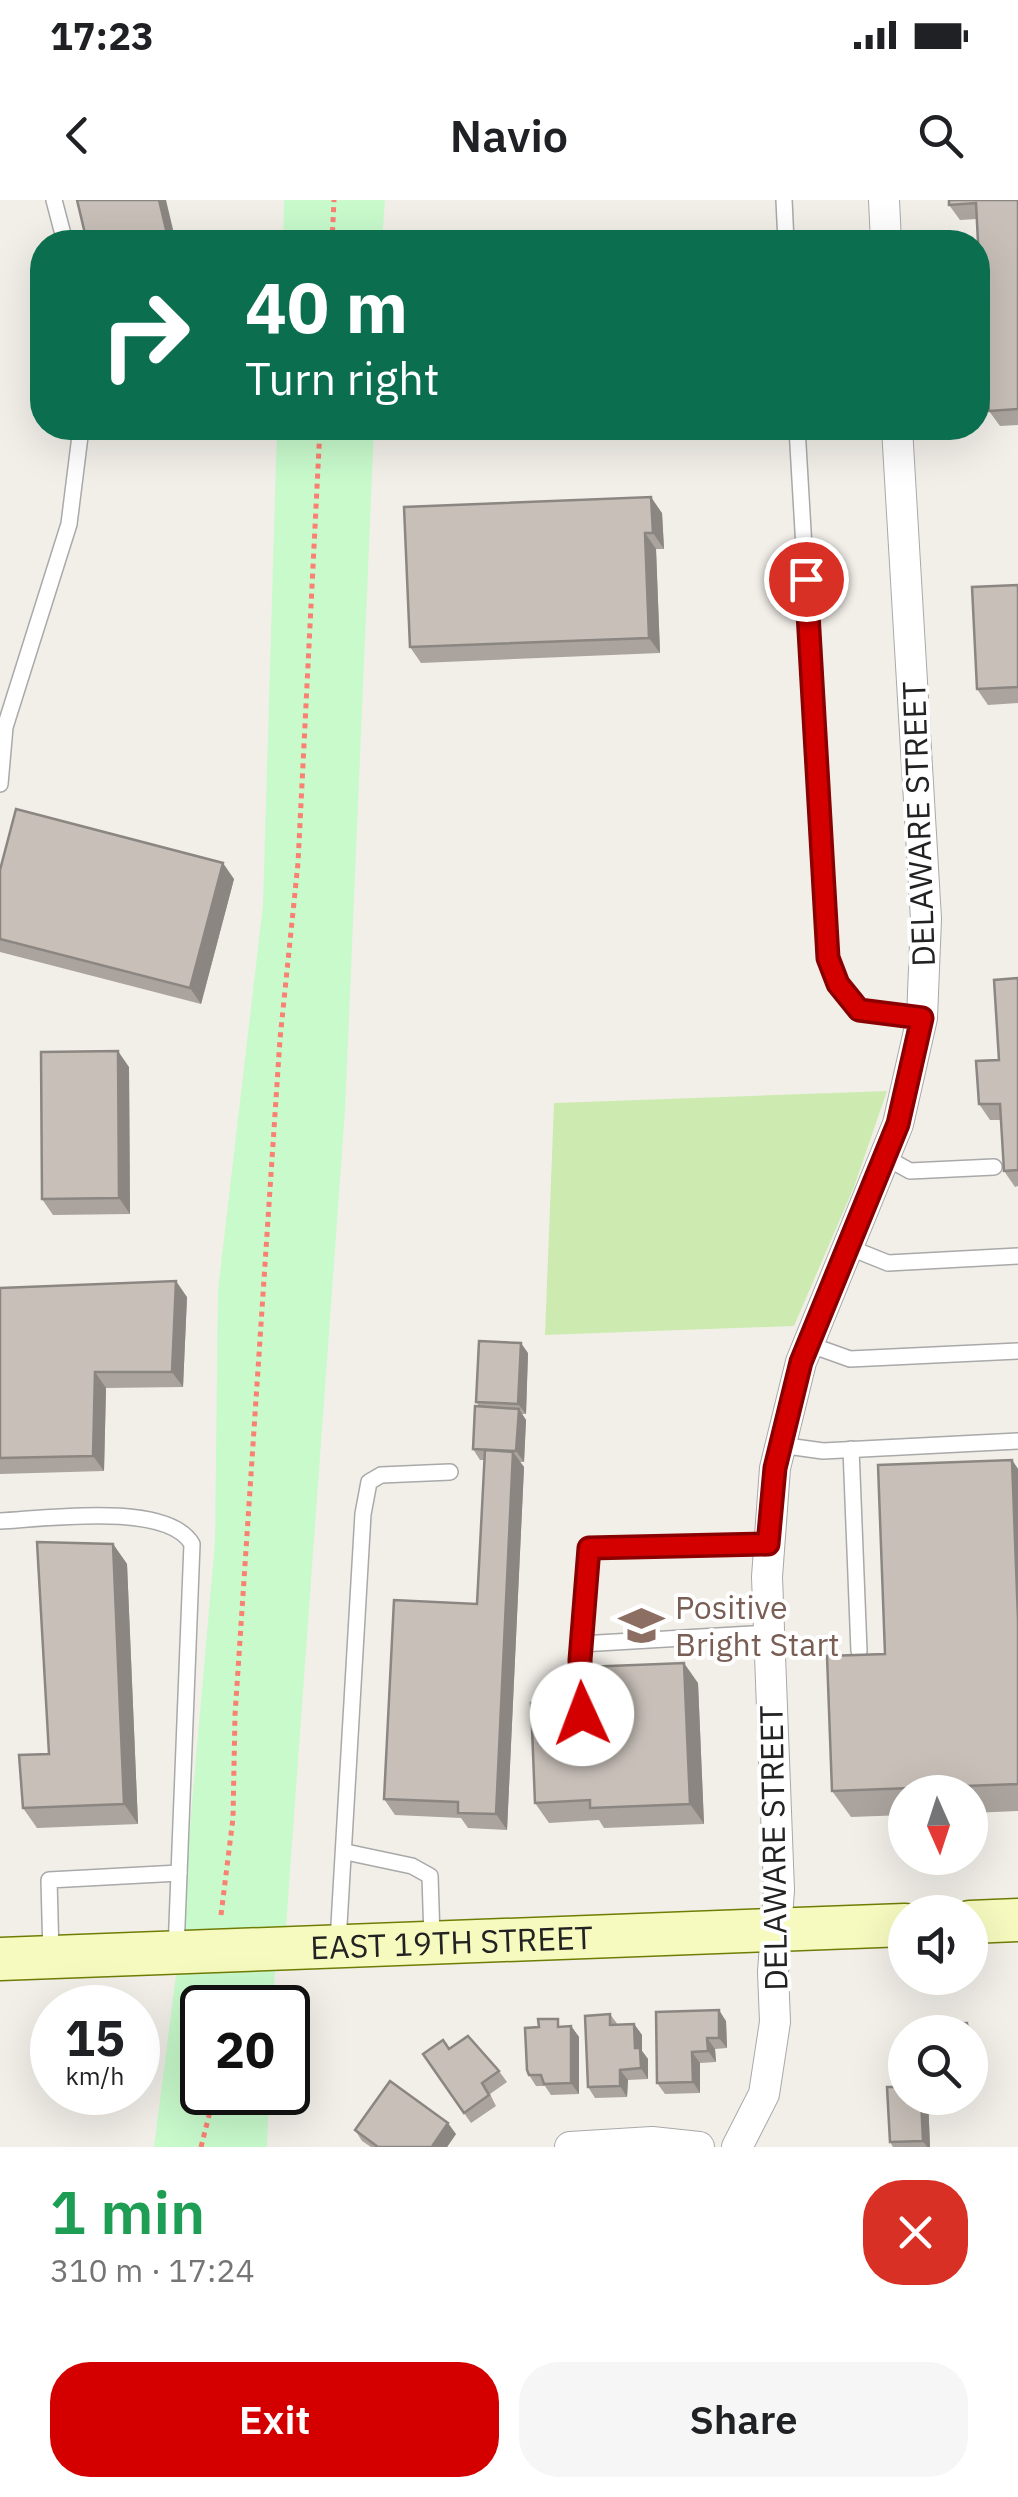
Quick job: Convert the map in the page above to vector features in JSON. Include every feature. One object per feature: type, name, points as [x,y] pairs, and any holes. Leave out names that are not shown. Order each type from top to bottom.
[{"type":"main road","points":[[988,1921],[1018,1920]]},
{"type":"main road","name":"EAST 19TH STREET","points":[[0,1959],[888,1926]]},
{"type":"street","points":[[884,200],[885,230]]},
{"type":"street","name":"DELAWARE STREET","points":[[737,2147],[764,2094],[772,2061],[779,1890],[768,1544],[780,1444],[808,1344],[885,1157],[910,1080],[922,1018],[926,919],[898,440]]},
{"type":"street","points":[[570,2147],[652,2142],[699,2147]]},
{"type":"lane","points":[[54,200],[62,230]]},
{"type":"lane","points":[[784,200],[785,230]]},
{"type":"lane","points":[[0,784],[5,728],[68,524],[79,440]]},
{"type":"lane","points":[[798,440],[828,958],[838,984],[859,1010],[922,1018]]},
{"type":"lane","points":[[885,1157],[910,1171],[994,1167]]},
{"type":"lane","points":[[848,1247],[888,1263],[1018,1256]]},
{"type":"lane","points":[[808,1344],[850,1358],[1018,1351]]},
{"type":"lane","points":[[780,1444],[850,1449],[1018,1441]]},
{"type":"lane","points":[[850,1449],[859,1651]]},
{"type":"lane","points":[[338,1946],[362,1514],[369,1482],[381,1475],[450,1472]]},
{"type":"lane","points":[[0,1521],[119,1516],[154,1521],[187,1536],[192,1544],[176,1952]]},
{"type":"lane","points":[[582,1714],[581,1644],[589,1548],[768,1544]]},
{"type":"lane","points":[[581,1644],[769,1634]]},
{"type":"lane","points":[[346,1852],[412,1866],[430,1876],[432,1943]]},
{"type":"lane","points":[[50,1957],[49,1880],[179,1872]]},
{"type":"path","points":[[333,230],[334,200]]},
{"type":"path","points":[[220,1926],[233,1818],[235,1715],[280,1039],[294,928],[319,440]]},
{"type":"path","points":[[220,1976],[221,1985]]},
{"type":"path","points":[[202,2147],[210,2115]]},
{"type":"green space","points":[[284,200],[385,200],[383,230],[283,230]]},
{"type":"green space","points":[[277,440],[373,440],[345,1111],[286,1927],[274,1985],[180,1985],[180,2115],[268,2115],[267,2147],[154,2147],[179,1952],[215,1542],[218,1290],[263,905]]},
{"type":"green space","points":[[887,1091],[854,1187],[794,1326],[545,1335],[554,1103]]},
{"type":"building","points":[[77,200],[159,200],[166,230],[84,230]]},
{"type":"building","points":[[949,200],[1018,200],[1018,409],[990,411],[990,230],[977,230],[976,203],[949,205]]},
{"type":"building","points":[[651,497],[653,533],[645,533],[649,638],[410,647],[404,507]]},
{"type":"building","points":[[1018,585],[1018,687],[977,689],[972,587]]},
{"type":"building","points":[[16,809],[223,863],[190,988],[0,939],[0,870]]},
{"type":"building","points":[[1018,978],[1018,1170],[1004,1171],[1000,1104],[979,1104],[976,1061],[999,1060],[994,980]]},
{"type":"building","points":[[118,1051],[119,1198],[42,1199],[41,1052]]},
{"type":"building","points":[[176,1281],[172,1372],[95,1372],[93,1456],[0,1458],[0,1288]]},
{"type":"building","points":[[479,1341],[521,1343],[518,1404],[476,1402]]},
{"type":"building","points":[[475,1406],[519,1409],[516,1451],[473,1449]]},
{"type":"building","points":[[485,1450],[513,1452],[496,1814],[458,1813],[458,1802],[384,1799],[394,1600],[477,1604]]},
{"type":"building","points":[[1012,1460],[1018,1619],[1018,1784],[988,1785],[988,1775],[888,1775],[888,1789],[832,1791],[827,1656],[885,1654],[878,1465]]},
{"type":"building","points":[[37,1542],[113,1544],[124,1804],[23,1808],[19,1755],[49,1754]]},
{"type":"building","points":[[684,1663],[690,1804],[590,1808],[590,1800],[535,1803],[531,1703],[587,1701],[585,1667]]},
{"type":"building","points":[[719,2010],[719,2038],[707,2038],[708,2051],[692,2052],[693,2082],[657,2083],[656,2012]]},
{"type":"building","points":[[610,2014],[610,2025],[634,2024],[641,2068],[620,2070],[620,2086],[588,2087],[585,2016]]},
{"type":"building","points":[[538,2019],[558,2019],[558,2027],[571,2026],[571,2083],[544,2084],[541,2075],[529,2075],[525,2028],[539,2027]]},
{"type":"building","points":[[468,2036],[499,2071],[482,2083],[489,2095],[464,2113],[423,2054],[443,2040],[449,2049]]},
{"type":"building","points":[[390,2081],[448,2123],[433,2145],[436,2147],[378,2147],[355,2130]]},
{"type":"building","points":[[889,2115],[922,2115],[923,2141],[890,2142]]},
{"type":"place","name":"Positive Bright Start","points":[[642,1625]]},
{"type":"route","points":[[582,1714],[580,1660],[589,1548],[715,1542],[768,1544],[775,1468],[801,1362],[898,1124],[910,1080],[922,1018],[859,1010],[838,984],[828,958],[806,579]]}]
